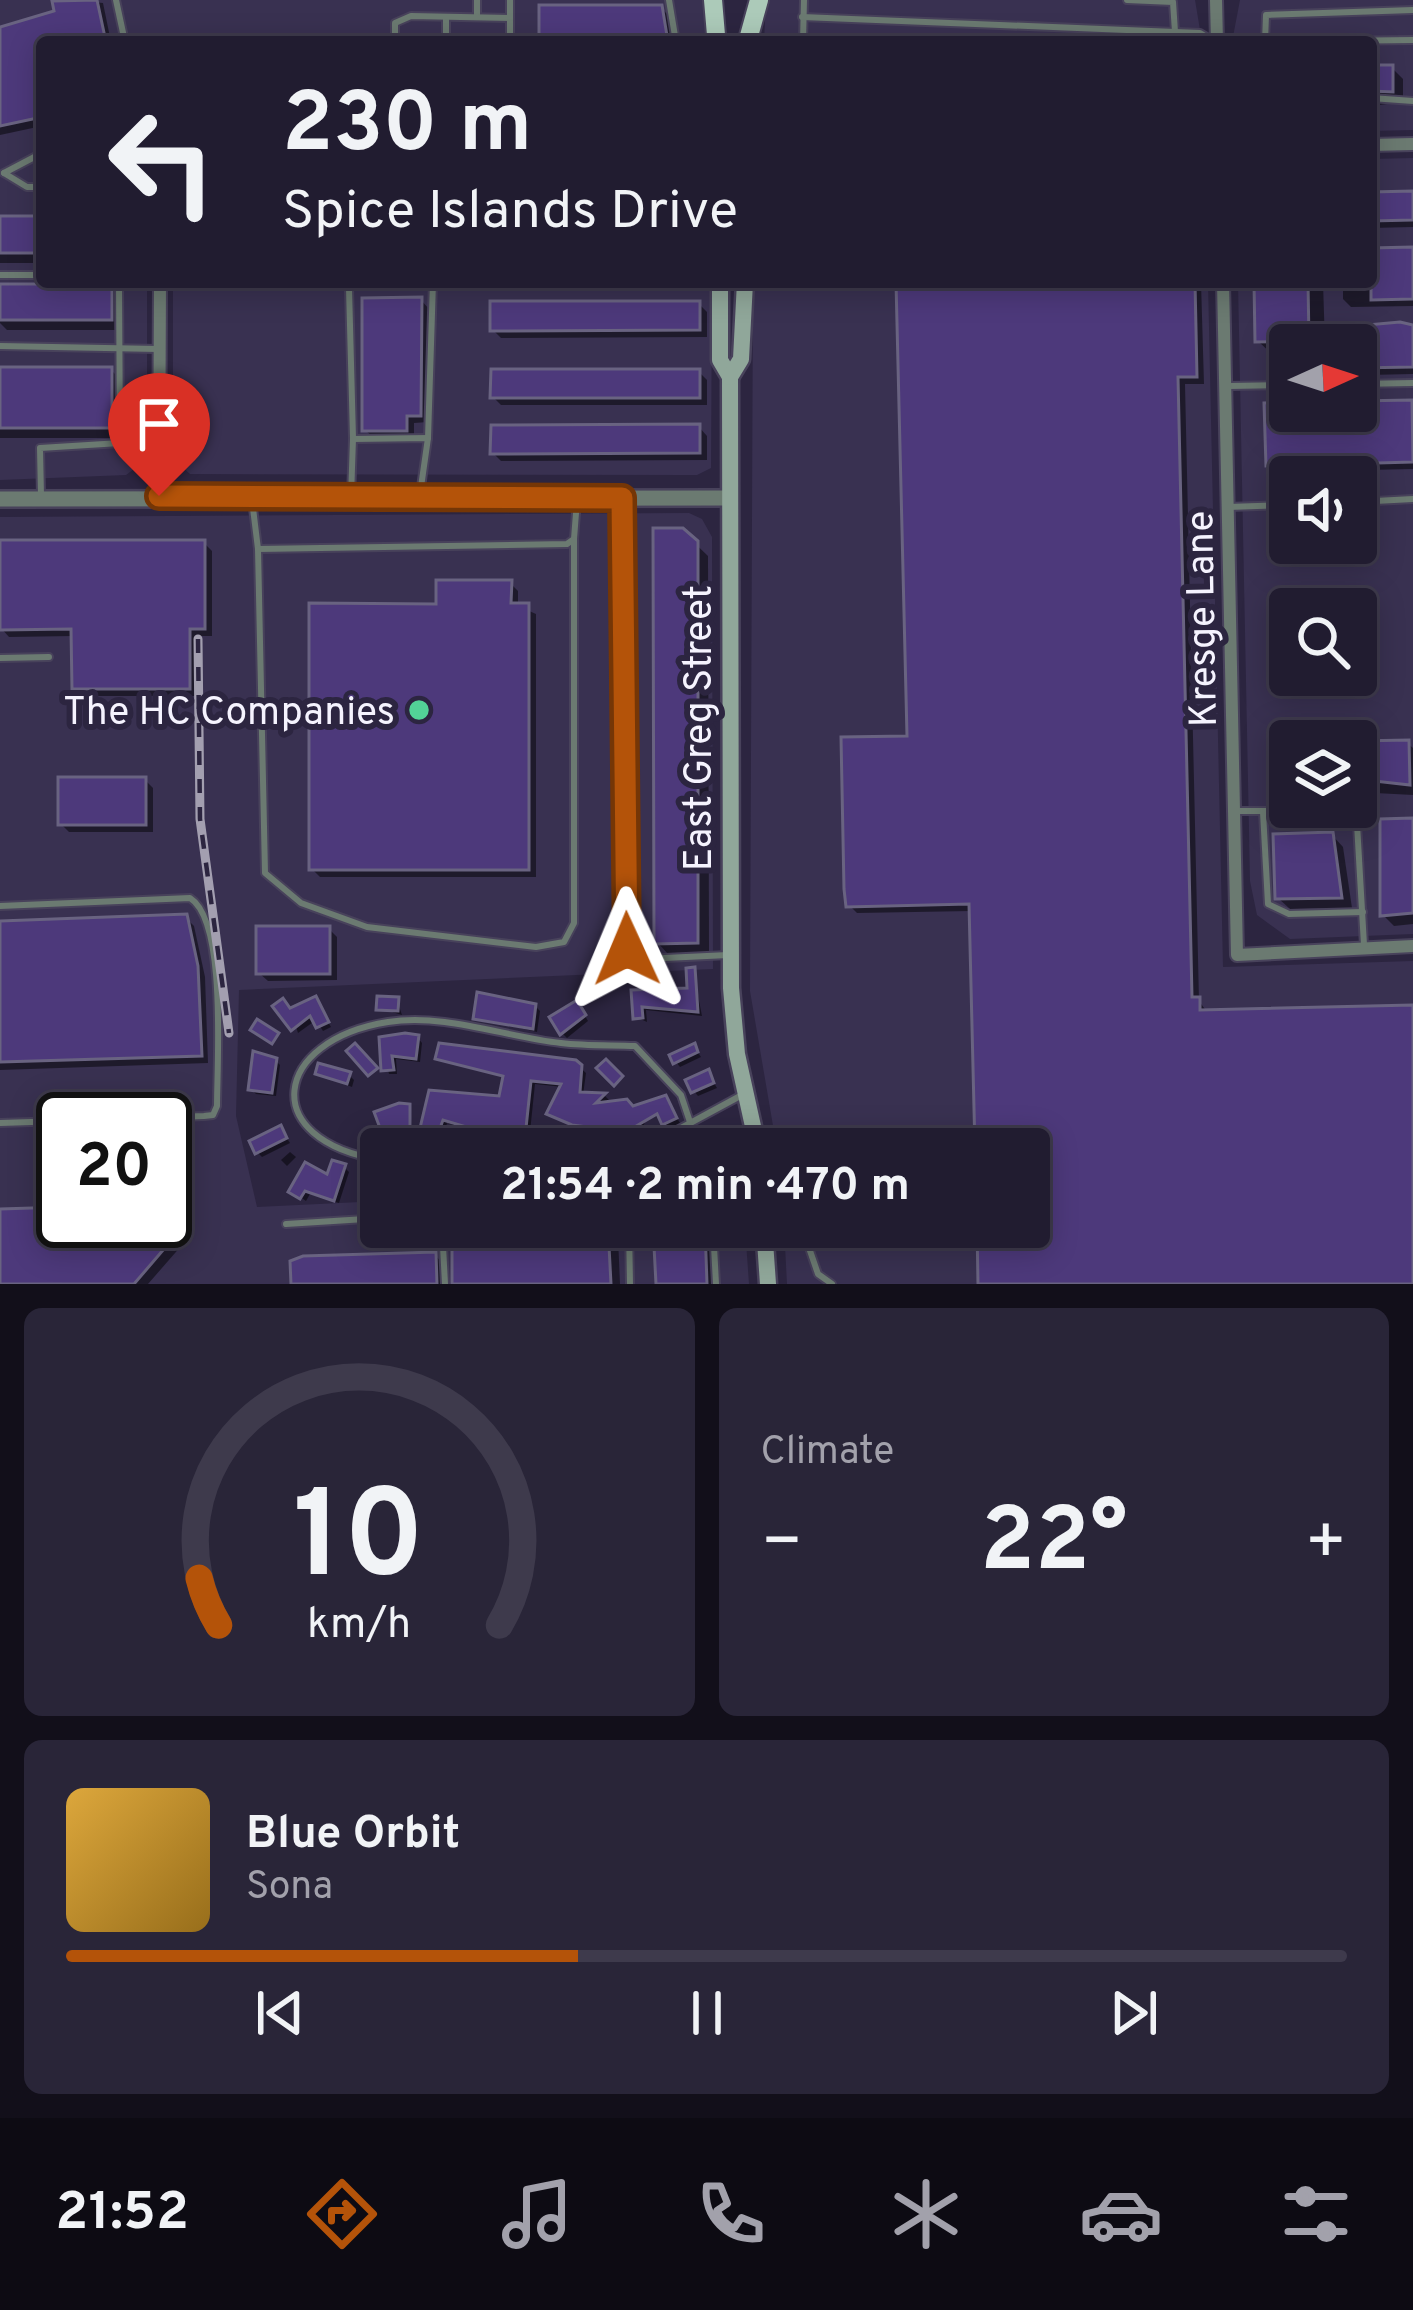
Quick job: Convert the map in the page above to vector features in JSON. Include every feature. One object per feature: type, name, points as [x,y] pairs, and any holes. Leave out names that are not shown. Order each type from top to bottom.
[{"type":"main road","points":[[714,0],[716,36]]},
{"type":"main road","points":[[749,0],[749,36]]},
{"type":"main road","points":[[750,36],[759,0]]},
{"type":"main road","name":"East Greg Street","points":[[720,288],[719,349],[730,376],[734,1031],[753,1128]]},
{"type":"main road","name":"East Greg Street","points":[[730,376],[741,359],[743,288]]},
{"type":"main road","points":[[765,1248],[768,1284]]},
{"type":"street","points":[[1216,0],[1216,36]]},
{"type":"street","points":[[1377,145],[1413,144]]},
{"type":"street","points":[[159,496],[160,288]]},
{"type":"street","name":"Kresge Lane","points":[[1223,288],[1237,955],[1364,949]]},
{"type":"street","points":[[0,499],[730,498]]},
{"type":"street","points":[[1364,949],[1413,946]]},
{"type":"lane","points":[[116,0],[124,36]]},
{"type":"lane","points":[[477,0],[477,16]]},
{"type":"lane","points":[[510,0],[510,36]]},
{"type":"lane","points":[[669,0],[675,36]]},
{"type":"lane","points":[[802,36],[804,0]]},
{"type":"lane","points":[[1127,0],[1173,2],[1175,32]]},
{"type":"lane","points":[[1265,36],[1267,16],[1413,10]]},
{"type":"lane","points":[[395,36],[395,23],[411,16],[510,18]]},
{"type":"lane","points":[[446,17],[446,36]]},
{"type":"lane","points":[[802,17],[1200,32],[1206,36]]},
{"type":"lane","points":[[1377,40],[1413,40]]},
{"type":"lane","points":[[1377,98],[1413,101]]},
{"type":"lane","points":[[36,156],[4,173],[27,187],[36,187]]},
{"type":"lane","points":[[0,274],[36,275]]},
{"type":"lane","points":[[41,496],[40,448],[120,443],[118,288]]},
{"type":"lane","points":[[349,288],[351,497]]},
{"type":"lane","points":[[420,497],[428,438],[433,288]]},
{"type":"lane","points":[[0,346],[160,350]]},
{"type":"lane","points":[[1377,383],[1413,383]]},
{"type":"lane","points":[[1225,386],[1269,385]]},
{"type":"lane","points":[[353,439],[428,438]]},
{"type":"lane","points":[[252,496],[258,549],[265,873],[301,903],[367,927],[536,947],[564,942],[574,923],[577,498]]},
{"type":"lane","points":[[622,498],[627,949],[644,958],[731,955]]},
{"type":"lane","points":[[1377,501],[1413,499]]},
{"type":"lane","points":[[1228,507],[1269,506]]},
{"type":"lane","points":[[258,549],[567,544],[574,539]]},
{"type":"lane","points":[[0,658],[50,658]]},
{"type":"lane","points":[[1234,811],[1342,811],[1357,824],[1364,949]]},
{"type":"lane","points":[[1263,812],[1268,904],[1289,914],[1363,912]]},
{"type":"lane","points":[[0,906],[190,898],[203,910],[215,982],[217,1106],[213,1115],[192,1116]]},
{"type":"lane","points":[[360,1157],[314,1139],[296,1109],[294,1084],[306,1061],[329,1040],[386,1022],[425,1020],[564,1043],[635,1046],[660,1066],[681,1095],[691,1122]]},
{"type":"lane","points":[[680,1128],[745,1093]]},
{"type":"lane","points":[[0,1123],[36,1122]]},
{"type":"lane","points":[[286,1224],[360,1219]]},
{"type":"lane","points":[[443,1248],[446,1284]]},
{"type":"lane","points":[[630,1248],[631,1284]]},
{"type":"lane","points":[[714,1248],[716,1284]]},
{"type":"lane","points":[[809,1248],[818,1274],[832,1284]]},
{"type":"shaded area","points":[[0,0],[705,0],[708,36],[36,36],[36,288],[147,288],[147,445],[142,463],[126,475],[0,480]]},
{"type":"shaded area","points":[[766,0],[1195,0],[1201,36],[764,36]]},
{"type":"shaded area","points":[[1240,0],[1413,0],[1413,130],[1377,131],[1377,36],[1233,36]]},
{"type":"shaded area","points":[[1413,158],[1413,934],[1290,939],[1257,915],[1250,881],[1238,288],[1377,288],[1377,159]]},
{"type":"shaded area","points":[[173,288],[712,288],[711,468],[697,475],[190,474],[179,464],[173,447]]},
{"type":"shaded area","points":[[753,288],[1208,288],[1223,967],[1413,961],[1413,1284],[787,1284],[785,1248],[1050,1248],[1050,1128],[773,1128],[750,991]]},
{"type":"shaded area","points":[[689,513],[702,519],[712,537],[713,969],[239,990],[236,1116],[257,1207],[360,1202],[360,1248],[746,1248],[749,1284],[0,1284],[0,517]]},
{"type":"building","points":[[97,0],[105,36],[36,36],[36,118],[0,126],[0,27],[54,11],[52,1]]},
{"type":"building","points":[[539,5],[662,5],[667,36],[539,36]]},
{"type":"building","points":[[1377,65],[1393,65],[1393,92],[1377,91]]},
{"type":"building","points":[[1413,191],[1413,220],[1377,221],[1377,192]]},
{"type":"building","points":[[0,216],[36,216],[36,253],[0,253]]},
{"type":"building","points":[[1413,247],[1413,299],[1371,300],[1371,288],[1377,288],[1377,248]]},
{"type":"building","points":[[0,284],[112,288],[112,320],[0,320]]},
{"type":"building","points":[[896,288],[1195,288],[1197,377],[1178,377],[1192,997],[1200,997],[1200,1010],[1413,1005],[1413,1284],[978,1284],[977,1248],[1050,1248],[1050,1128],[974,1128],[969,904],[846,907],[841,737],[907,736]]},
{"type":"building","points":[[1254,288],[1308,288],[1309,324],[1269,324],[1269,342],[1255,342]]},
{"type":"building","points":[[422,297],[421,416],[407,416],[407,431],[362,431],[362,298]]},
{"type":"building","points":[[490,301],[700,301],[700,330],[490,331]]},
{"type":"building","points":[[1377,324],[1413,325],[1413,367],[1377,368]]},
{"type":"building","points":[[0,367],[112,367],[112,428],[0,428]]},
{"type":"building","points":[[491,369],[700,369],[700,398],[490,398]]},
{"type":"building","points":[[1412,400],[1413,462],[1377,463],[1377,456],[1269,456],[1266,466],[1264,403],[1269,403],[1269,432],[1377,432],[1377,401]]},
{"type":"building","points":[[700,424],[700,453],[490,454],[491,425]]},
{"type":"building","points":[[653,528],[683,528],[698,541],[698,943],[654,944]]},
{"type":"building","points":[[0,540],[205,540],[205,629],[190,629],[190,689],[72,689],[71,629],[0,630]]},
{"type":"building","name":"The HC Companies","points":[[436,580],[512,580],[511,603],[529,603],[529,870],[309,870],[309,603],[436,604]]},
{"type":"building","points":[[1409,740],[1410,785],[1377,781],[1377,741]]},
{"type":"building","points":[[58,777],[146,777],[146,825],[58,825]]},
{"type":"building","points":[[1413,818],[1413,913],[1380,916],[1380,819]]},
{"type":"building","points":[[1333,832],[1342,898],[1275,899],[1273,834]]},
{"type":"building","points":[[187,914],[198,966],[202,1056],[0,1062],[0,921]]},
{"type":"building","points":[[256,926],[330,926],[330,974],[256,974]]},
{"type":"building","points":[[695,967],[698,1012],[642,1007],[643,1018],[633,1019],[631,990],[687,988],[686,968]]},
{"type":"building","points":[[477,992],[536,1004],[533,1029],[473,1019]]},
{"type":"building","points":[[316,996],[329,1022],[316,1028],[310,1016],[291,1031],[272,1006],[283,998],[290,1008]]},
{"type":"building","points":[[377,996],[399,997],[398,1011],[376,1010]]},
{"type":"building","points":[[577,1000],[586,1015],[560,1035],[549,1017]]},
{"type":"building","points":[[257,1019],[279,1033],[272,1044],[250,1030]]},
{"type":"building","points":[[419,1035],[416,1059],[392,1056],[394,1070],[381,1071],[379,1037]]},
{"type":"building","points":[[355,1043],[378,1068],[368,1076],[346,1051]]},
{"type":"building","points":[[439,1043],[576,1060],[582,1065],[580,1092],[606,1093],[596,1103],[627,1099],[633,1106],[666,1095],[677,1118],[662,1125],[657,1114],[633,1128],[572,1125],[546,1114],[561,1084],[531,1081],[526,1128],[470,1128],[443,1120],[440,1128],[420,1128],[429,1090],[499,1096],[503,1076],[435,1059]]},
{"type":"building","points":[[695,1043],[698,1052],[673,1064],[669,1055]]},
{"type":"building","points":[[253,1051],[277,1058],[272,1093],[248,1090]]},
{"type":"building","points":[[606,1059],[623,1076],[614,1086],[596,1068]]},
{"type":"building","points":[[318,1063],[351,1072],[347,1084],[315,1074]]},
{"type":"building","points":[[709,1069],[714,1083],[691,1093],[685,1080]]},
{"type":"building","points":[[410,1104],[410,1128],[380,1128],[374,1112]]},
{"type":"building","points":[[281,1125],[287,1138],[255,1154],[249,1141]]},
{"type":"building","points":[[332,1160],[346,1164],[334,1201],[305,1191],[300,1199],[288,1192],[305,1162],[327,1174]]},
{"type":"building","points":[[36,1208],[36,1248],[165,1248],[134,1284],[0,1284],[0,1209]]},
{"type":"building","points":[[452,1248],[609,1248],[611,1284],[452,1284]]},
{"type":"building","points":[[654,1248],[706,1248],[707,1284],[656,1284]]},
{"type":"building","points":[[436,1252],[437,1284],[291,1284],[290,1261],[303,1256]]},
{"type":"railway","points":[[198,639],[200,819],[229,1033]]},
{"type":"place","name":"The HC Companies","points":[[419,710]]},
{"type":"route","points":[[159,496],[622,498],[627,949]]}]
